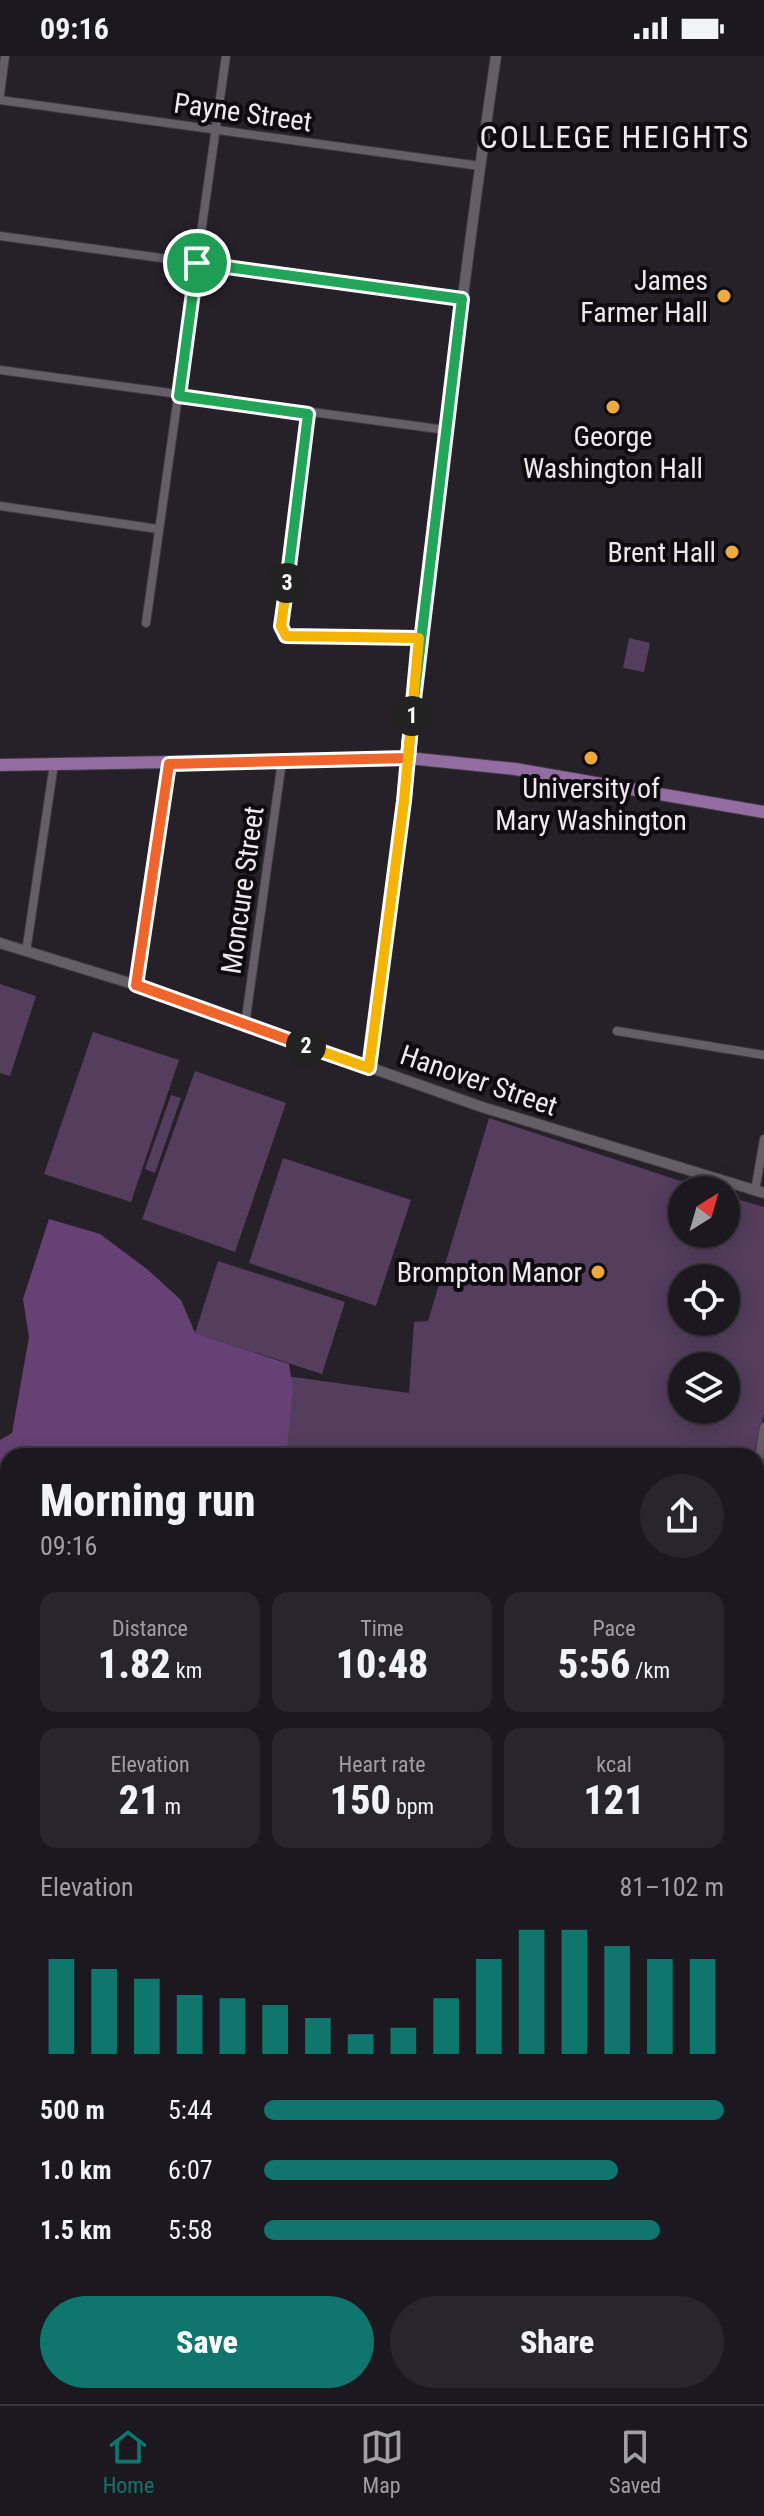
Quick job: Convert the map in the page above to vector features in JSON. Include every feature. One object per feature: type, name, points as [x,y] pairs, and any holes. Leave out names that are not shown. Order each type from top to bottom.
[{"type":"main road","points":[[0,765],[408,758],[515,769],[764,812]]},
{"type":"street","points":[[0,94],[5,56]]},
{"type":"street","points":[[146,623],[226,56]]},
{"type":"street","points":[[369,1068],[408,758],[419,638],[496,56]]},
{"type":"street","name":"Payne Street","points":[[0,100],[480,166]]},
{"type":"street","points":[[0,236],[462,299]]},
{"type":"street","points":[[0,370],[308,414],[446,430]]},
{"type":"street","points":[[308,414],[282,631],[291,637],[419,638]]},
{"type":"street","points":[[0,506],[158,529]]},
{"type":"street","name":"Moncure Street","points":[[245,1025],[282,761]]},
{"type":"street","points":[[26,952],[54,764]]},
{"type":"street","points":[[136,985],[169,764]]},
{"type":"street","name":"Hanover Street","points":[[0,943],[136,985],[549,1129],[759,1192]]},
{"type":"street","points":[[617,1031],[764,1055]]},
{"type":"street","points":[[759,1192],[764,1139]]},
{"type":"street","points":[[762,1448],[764,1427]]},
{"type":"shaded area","points":[[629,638],[650,643],[644,672],[623,668]]},
{"type":"shaded area","points":[[0,984],[36,996],[10,1076],[0,1073]]},
{"type":"shaded area","points":[[93,1032],[179,1060],[131,1202],[44,1174]]},
{"type":"shaded area","points":[[195,1071],[286,1103],[235,1252],[142,1219]]},
{"type":"shaded area","points":[[171,1095],[181,1098],[155,1173],[145,1169]]},
{"type":"shaded area","points":[[489,1118],[668,1177],[668,1248],[740,1248],[740,1200],[764,1207],[764,1413],[756,1448],[77,1448],[279,1375],[409,1393],[414,1322],[428,1321]]},
{"type":"shaded area","points":[[283,1158],[411,1200],[376,1306],[249,1263]]},
{"type":"shaded area","points":[[49,1219],[100,1234],[147,1269],[181,1300],[195,1333],[289,1364],[293,1389],[287,1448],[0,1448],[0,1440],[12,1433],[29,1337],[23,1299]]},
{"type":"shaded area","points":[[218,1261],[345,1302],[322,1374],[195,1333]]},
{"type":"place","name":"James Farmer Hall","points":[[724,296]]},
{"type":"place","name":"George Washington Hall","points":[[613,407]]},
{"type":"place","name":"Brent Hall","points":[[732,552]]},
{"type":"place","name":"University of Mary Washington","points":[[591,758]]},
{"type":"place","name":"Brompton Manor","points":[[598,1272]]},
{"type":"district","name":"COLLEGE HEIGHTS","points":[[615,137]]},
{"type":"route","points":[[197,263],[179,396],[308,414],[281,626],[283,634],[291,637],[419,638],[404,801],[369,1068],[136,985],[169,764],[408,758],[419,638],[462,299],[197,263]]}]
